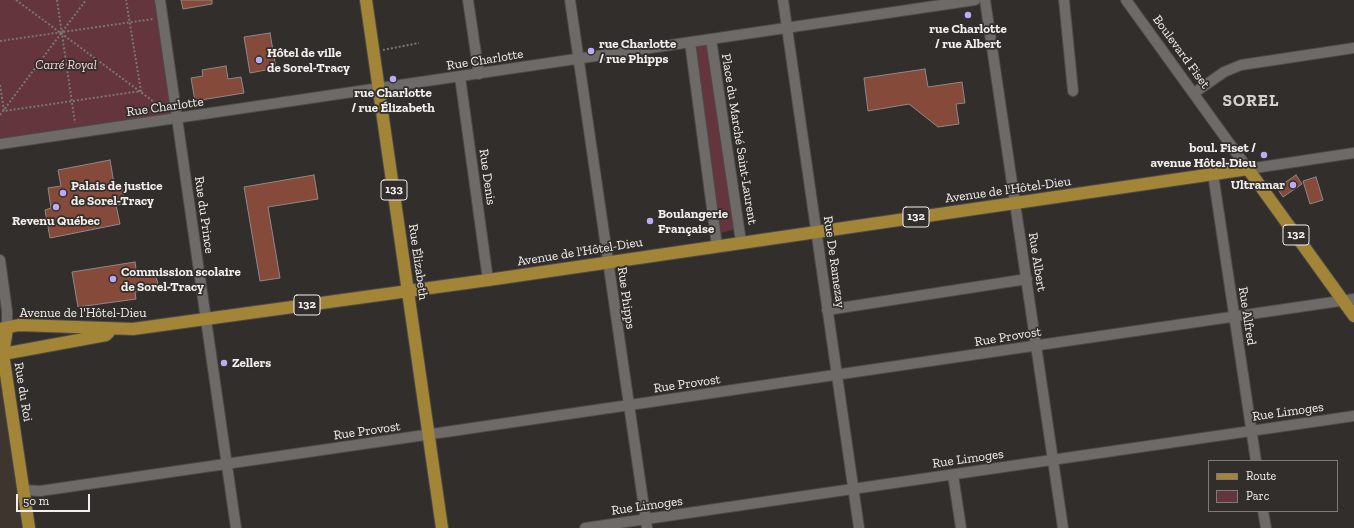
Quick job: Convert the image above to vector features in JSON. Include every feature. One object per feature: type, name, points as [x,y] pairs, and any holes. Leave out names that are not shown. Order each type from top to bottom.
[{"type":"main road","name":"Rue Élizabeth","points":[[366,0],[430,435],[442,528]]},
{"type":"main road","name":"Avenue de l'Hôtel-Dieu","points":[[3,330],[18,326],[132,329],[488,280],[1248,169]]},
{"type":"main road","name":"Boulevard Fiset","points":[[1248,169],[1348,300],[1354,316]]},
{"type":"main road","points":[[3,361],[106,335],[114,329]]},
{"type":"main road","name":"Rue du Roi","points":[[3,330],[3,361],[29,528]]},
{"type":"street","name":"Rue du Prince","points":[[160,0],[236,528]]},
{"type":"street","points":[[468,0],[479,74]]},
{"type":"street","name":"Rue Phipps","points":[[570,0],[646,524]]},
{"type":"street","name":"Rue De Ramezay","points":[[783,0],[859,528]]},
{"type":"street","name":"Rue Charlotte","points":[[0,144],[77,134],[975,0]]},
{"type":"street","name":"Rue Albert","points":[[984,0],[1063,528]]},
{"type":"street","points":[[1064,0],[1073,91]]},
{"type":"street","name":"Boulevard Fiset","points":[[1126,0],[1248,169]]},
{"type":"street","name":"Place du Marché Saint-Laurent","points":[[711,39],[742,242]]},
{"type":"street","points":[[690,42],[717,246]]},
{"type":"street","points":[[1194,93],[1224,72],[1241,66],[1354,48]]},
{"type":"street","name":"Rue Denis","points":[[460,77],[488,280]]},
{"type":"street","name":"Avenue de l'Hôtel-Dieu","points":[[1248,169],[1354,153]]},
{"type":"street","name":"Rue Alfred","points":[[1213,174],[1256,460]]},
{"type":"street","name":"Rue du Roi","points":[[0,260],[7,311],[3,330]]},
{"type":"street","points":[[827,310],[1026,279]]},
{"type":"street","name":"Rue Provost","points":[[24,490],[36,491],[430,435],[1348,300]]},
{"type":"street","name":"Rue Limoges","points":[[585,528],[646,524],[853,490],[1354,416]]},
{"type":"street","points":[[953,475],[961,528]]},
{"type":"street","points":[[1263,512],[1266,528]]},
{"type":"path","points":[[16,0],[177,119]]},
{"type":"path","points":[[57,0],[77,134]]},
{"type":"path","points":[[0,115],[86,0]]},
{"type":"path","points":[[126,0],[141,91]]},
{"type":"path","points":[[0,41],[163,18]]},
{"type":"path","points":[[374,51],[419,43]]},
{"type":"path","points":[[0,85],[4,110]]},
{"type":"path","points":[[4,110],[141,91]]},
{"type":"shaded area","points":[[0,379],[22,528],[0,528]]},
{"type":"green space","name":"Carré Royal","points":[[0,0],[160,0],[177,116],[0,141]]},
{"type":"green space","points":[[708,37],[736,229],[721,233],[686,40]]},
{"type":"building","points":[[181,0],[212,0],[212,4],[183,9]]},
{"type":"building","points":[[270,33],[276,68],[250,73],[244,37]]},
{"type":"building","points":[[226,66],[228,79],[241,77],[244,93],[195,101],[191,78],[203,76],[202,70]]},
{"type":"building","points":[[925,69],[928,87],[962,82],[965,103],[956,104],[959,124],[938,127],[909,104],[868,111],[864,78]]},
{"type":"building","points":[[110,160],[115,189],[122,187],[125,204],[116,205],[120,224],[50,238],[45,210],[51,208],[48,188],[61,186],[58,170]]},
{"type":"building","points":[[314,175],[318,199],[268,207],[280,278],[260,281],[244,187]]},
{"type":"building","points":[[1296,175],[1302,184],[1283,197],[1277,188]]},
{"type":"building","points":[[1316,177],[1323,200],[1310,204],[1303,181]]},
{"type":"building","points":[[135,262],[137,275],[151,273],[155,275],[158,283],[156,289],[135,292],[136,299],[78,307],[72,272]]},
{"type":"place","name":"rue Charlotte / rue Albert","points":[[968,15]]},
{"type":"place","name":"rue Charlotte / rue Phipps","points":[[591,51]]},
{"type":"place","name":"Hôtel de ville de Sorel-Tracy","points":[[259,60]]},
{"type":"place","name":"rue Charlotte / rue Élizabeth","points":[[393,79]]},
{"type":"place","name":"boul. Fiset / avenue Hôtel-Dieu","points":[[1264,155]]},
{"type":"place","name":"Ultramar","points":[[1293,185]]},
{"type":"place","name":"Palais de justice de Sorel-Tracy","points":[[63,193]]},
{"type":"place","name":"Revenu Québec","points":[[56,207]]},
{"type":"place","name":"Boulangerie Française","points":[[650,221]]},
{"type":"place","name":"Commission scolaire de Sorel-Tracy","points":[[113,279]]},
{"type":"place","name":"Zellers","points":[[224,363]]},
{"type":"district","name":"SOREL","points":[[1251,101]]}]
